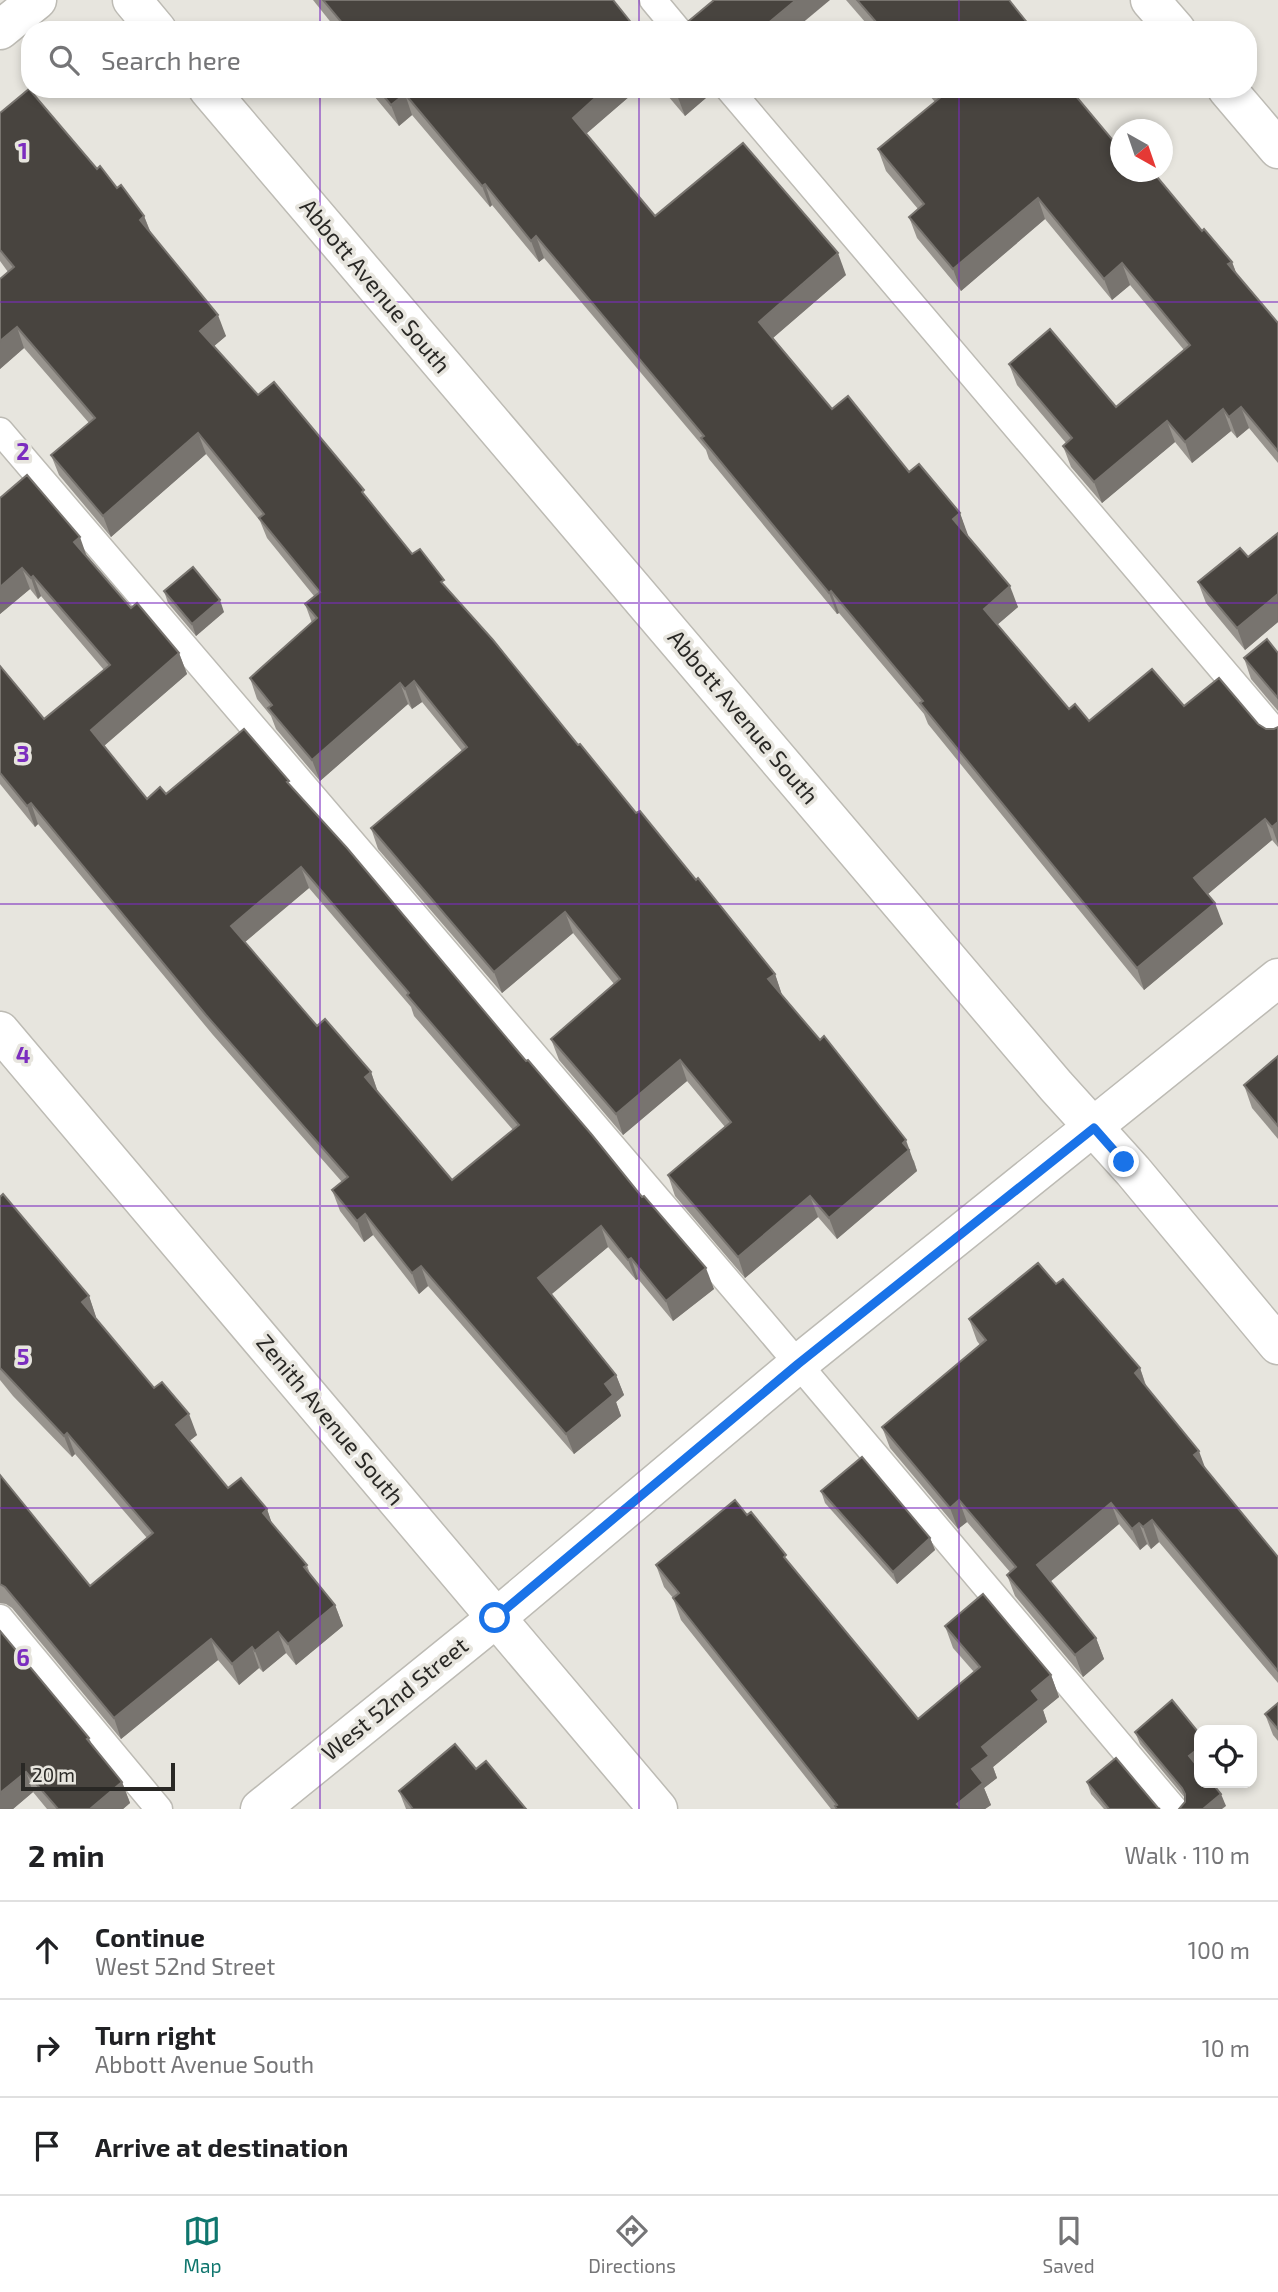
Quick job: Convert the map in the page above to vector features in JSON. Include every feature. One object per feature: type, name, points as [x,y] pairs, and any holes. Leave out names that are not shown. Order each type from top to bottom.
[{"type":"street","points":[[0,30],[37,0]]},
{"type":"street","points":[[132,0],[150,21]]},
{"type":"street","points":[[1150,0],[1168,21]]},
{"type":"street","name":"Abbott Avenue South","points":[[216,98],[1133,1171],[1278,1345]]},
{"type":"street","points":[[1235,98],[1278,149]]},
{"type":"street","name":"West 52nd Street","points":[[260,1809],[495,1618],[798,1364],[1278,978]]},
{"type":"street","name":"Zenith Avenue South","points":[[0,1031],[658,1809]]},
{"type":"lane","points":[[653,0],[670,21]]},
{"type":"lane","points":[[737,98],[1278,735]]},
{"type":"lane","points":[[0,431],[798,1364],[1174,1809]]},
{"type":"lane","points":[[0,1618],[159,1809]]},
{"type":"building","points":[[323,0],[613,0],[630,21],[340,21]]},
{"type":"building","points":[[714,0],[796,0],[771,21],[689,21]]},
{"type":"building","points":[[857,0],[1009,0],[1026,21],[875,21]]},
{"type":"building","points":[[21,96],[21,98],[37,98],[97,169],[100,166],[117,188],[121,185],[144,216],[140,220],[218,315],[200,331],[258,395],[274,382],[364,490],[362,492],[412,554],[420,549],[444,580],[441,582],[493,640],[578,745],[580,744],[636,813],[640,811],[696,880],[698,878],[775,974],[768,979],[820,1040],[824,1036],[906,1140],[903,1143],[909,1150],[829,1218],[810,1196],[738,1257],[668,1175],[731,1122],[680,1060],[616,1114],[551,1039],[620,979],[565,912],[494,972],[371,828],[467,747],[414,681],[405,689],[400,683],[312,760],[268,708],[272,705],[250,678],[317,618],[305,604],[320,592],[259,518],[264,514],[198,433],[103,516],[51,455],[95,418],[17,327],[0,341],[0,279],[14,267],[0,250],[0,113]]},
{"type":"building","points":[[385,98],[400,98],[391,105]]},
{"type":"building","points":[[408,98],[595,98],[573,118],[655,216],[743,143],[838,253],[759,322],[832,409],[848,396],[909,472],[919,464],[960,513],[953,519],[1010,586],[984,609],[1069,709],[1075,704],[1089,721],[1152,669],[1184,706],[1219,678],[1258,724],[1266,729],[1278,727],[1278,822],[1272,827],[1265,819],[1194,878],[1215,903],[1137,968],[920,703],[923,701],[831,591],[829,593],[701,438],[704,436],[536,236],[531,241],[485,184],[482,186]]},
{"type":"building","points":[[940,98],[1078,98],[1110,137],[1110,182],[1161,182],[1232,262],[1228,264],[1278,323],[1278,451],[1241,407],[1229,417],[1223,409],[1185,442],[1167,421],[1094,482],[1063,446],[1072,438],[1009,364],[1050,329],[1116,407],[1190,345],[1122,263],[1104,279],[1038,198],[953,269],[909,217],[924,204],[878,149]]},
{"type":"building","points":[[27,475],[80,537],[74,542],[131,608],[137,603],[179,653],[91,730],[147,799],[160,787],[166,794],[244,729],[642,1197],[644,1196],[706,1268],[666,1301],[601,1226],[538,1278],[616,1375],[605,1384],[613,1395],[566,1434],[421,1266],[412,1273],[365,1214],[357,1221],[332,1190],[348,1177],[206,1015],[31,803],[27,806],[0,773],[0,666],[44,719],[110,665],[33,576],[31,578],[22,568],[0,587],[0,498]],"holes":[[[301,867],[409,993],[407,995],[519,1125],[452,1180],[365,1077],[371,1072],[325,1019],[317,1026],[231,926]]]},
{"type":"building","points":[[1278,533],[1278,594],[1237,628],[1198,582],[1240,548],[1248,557]]},
{"type":"building","points":[[193,567],[220,600],[192,624],[164,591]]},
{"type":"building","points":[[1267,639],[1278,653],[1278,698],[1244,658]]},
{"type":"building","points":[[1278,1056],[1278,1126],[1244,1085]]},
{"type":"building","points":[[3,1194],[89,1296],[82,1302],[154,1388],[162,1382],[189,1414],[176,1425],[228,1488],[241,1478],[267,1509],[263,1513],[307,1565],[304,1567],[335,1605],[288,1644],[278,1632],[255,1651],[252,1647],[232,1664],[211,1639],[114,1718],[0,1584],[0,1475],[90,1586],[153,1533],[67,1433],[64,1436],[0,1368],[0,1197]]},
{"type":"building","points":[[1038,1263],[1056,1284],[1063,1279],[1140,1368],[1135,1373],[1199,1451],[1194,1455],[1278,1557],[1278,1671],[1152,1520],[1143,1527],[1139,1523],[1132,1529],[1111,1503],[1037,1565],[1096,1638],[1075,1655],[1007,1575],[1016,1567],[959,1500],[950,1508],[882,1427],[986,1340],[969,1319]]},
{"type":"building","points":[[862,1457],[930,1538],[893,1572],[821,1491]]},
{"type":"building","points":[[735,1500],[747,1515],[751,1512],[786,1555],[784,1557],[918,1719],[980,1667],[945,1626],[983,1594],[1051,1675],[1032,1691],[1039,1700],[982,1747],[989,1756],[972,1769],[983,1783],[957,1804],[962,1809],[837,1809],[837,1805],[673,1598],[679,1593],[656,1565]]},
{"type":"building","points":[[0,1631],[122,1782],[90,1809],[58,1809],[26,1772],[0,1793]]},
{"type":"building","points":[[1172,1700],[1194,1727],[1194,1752],[1189,1756],[1194,1762],[1194,1788],[1216,1788],[1221,1794],[1203,1809],[1179,1809],[1185,1802],[1182,1788],[1135,1732]]},
{"type":"building","points":[[1278,1703],[1278,1729],[1265,1714]]},
{"type":"building","points":[[455,1744],[476,1769],[486,1761],[526,1809],[413,1809],[399,1791]]},
{"type":"building","points":[[1116,1758],[1160,1809],[1109,1809],[1087,1782]]},
{"type":"route","points":[[495,1618],[798,1364],[1094,1128],[1124,1162]]}]
